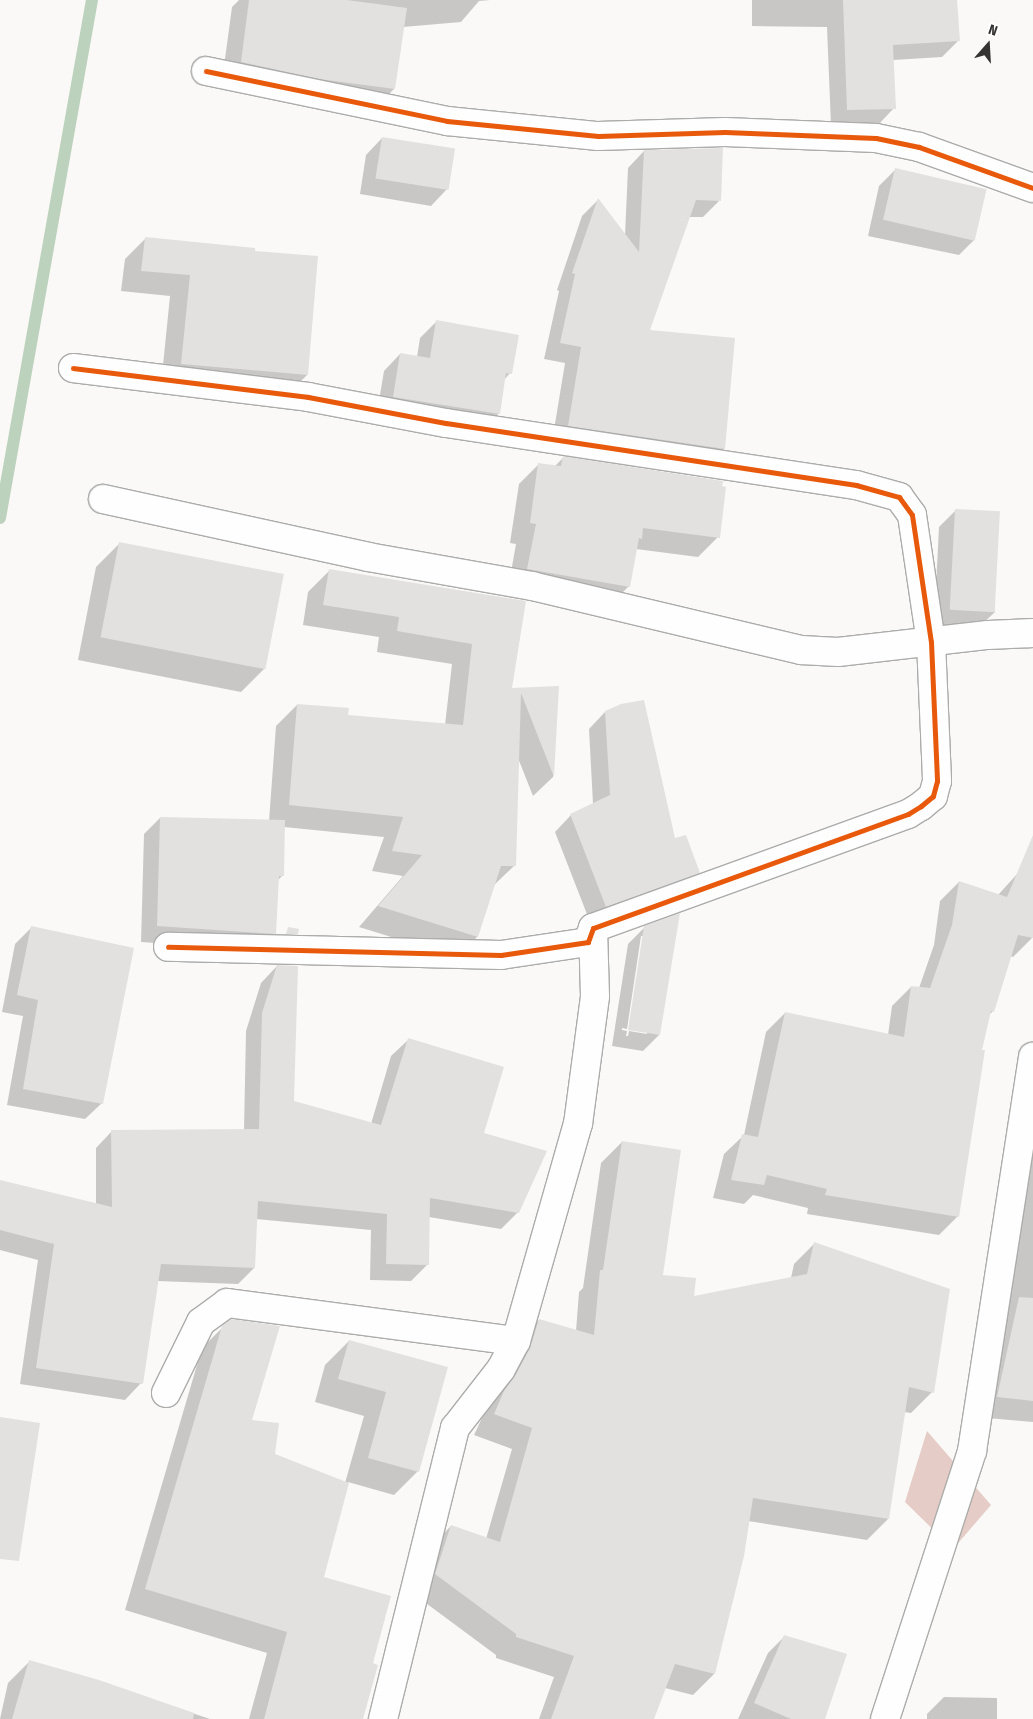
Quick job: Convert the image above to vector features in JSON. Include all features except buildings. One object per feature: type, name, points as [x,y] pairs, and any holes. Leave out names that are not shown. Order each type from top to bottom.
[{"type":"street","points":[[206,71],[447,121],[598,136],[725,132],[876,138],[919,147],[1033,188]]},
{"type":"street","points":[[73,368],[308,397],[446,423],[878,489],[899,497],[912,515],[931,642],[937,780],[933,796],[908,814],[593,928]]},
{"type":"street","points":[[103,499],[368,556],[532,586],[801,650],[838,652],[988,635],[1033,633]]},
{"type":"street","points":[[168,947],[501,955],[588,942],[593,928]]},
{"type":"street","points":[[383,1719],[455,1428],[501,1369],[516,1342],[578,1124],[595,996],[593,928]]},
{"type":"street","points":[[885,1719],[972,1452],[1033,1057]]},
{"type":"street","points":[[166,1393],[202,1322],[226,1303],[516,1342]]},
{"type":"shaded area","points":[[927,1431],[991,1505],[953,1549],[905,1502]]},
{"type":"waterway","points":[[0,518],[92,0]]},
{"type":"cycle path","points":[[206,71],[447,121],[598,136],[725,132],[876,138],[919,147],[1033,188]]},
{"type":"cycle path","points":[[73,368],[308,397],[446,423],[856,485],[899,497],[912,515],[931,642],[937,781],[933,796],[908,814],[593,928],[588,942],[501,955],[168,947]]}]
